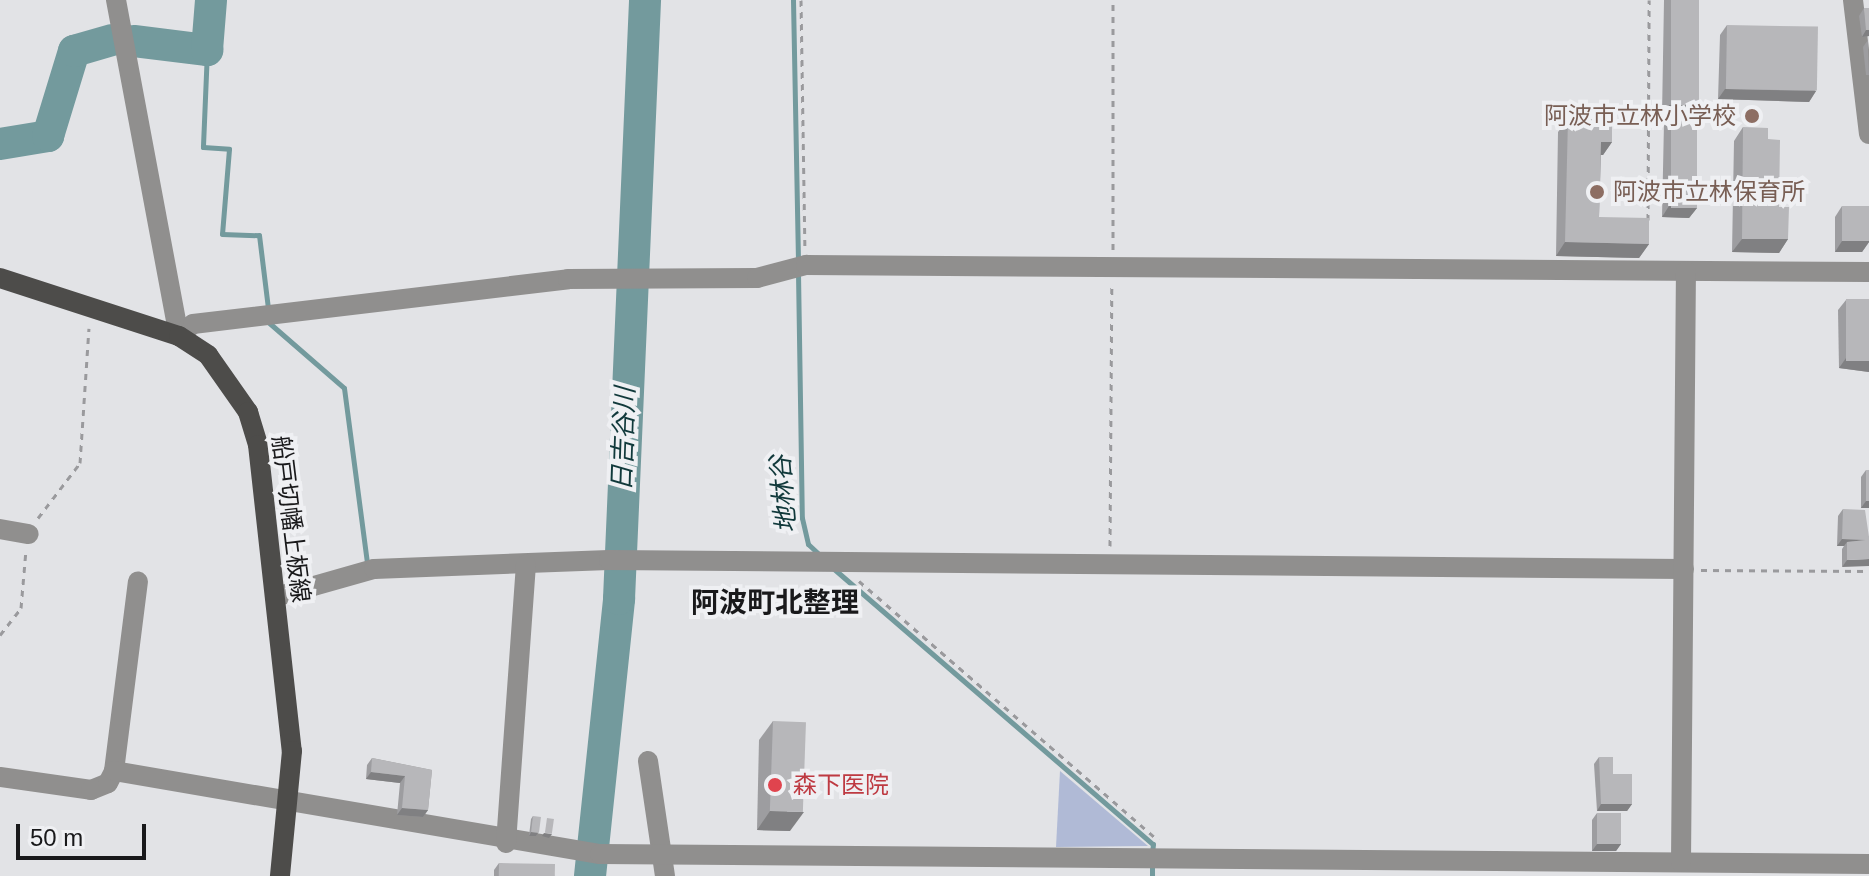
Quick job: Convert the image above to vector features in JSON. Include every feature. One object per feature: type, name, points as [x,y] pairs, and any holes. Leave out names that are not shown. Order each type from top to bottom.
[{"type":"main road","name":"船戸切幡上板線","points":[[0,278],[179,336],[208,355],[248,412],[275,597],[291,798],[280,876]]},
{"type":"street","points":[[116,0],[179,336],[193,324],[627,276],[800,268],[1869,272]]},
{"type":"street","points":[[1853,0],[1869,134]]},
{"type":"street","points":[[1681,862],[1686,271]]},
{"type":"street","points":[[0,529],[29,534]]},
{"type":"street","points":[[275,597],[374,569],[619,559],[1684,569]]},
{"type":"street","points":[[506,843],[526,565]]},
{"type":"street","points":[[0,777],[91,790],[114,771],[138,582]]},
{"type":"street","points":[[648,761],[665,876]]},
{"type":"street","points":[[114,771],[291,798],[506,843],[592,854],[660,850],[1869,864]]},
{"type":"path","points":[[800,268],[801,0]]},
{"type":"path","points":[[1648,223],[1649,0]]},
{"type":"path","points":[[0,635],[21,608],[29,534],[80,463],[92,310]]},
{"type":"path","points":[[830,560],[848,572],[1161,842],[1156,855]]},
{"type":"path","points":[[1684,569],[1869,571]]},
{"type":"shaded area","points":[[1060,771],[1148,846],[1056,847]]},
{"type":"building","points":[[1671,0],[1699,0],[1699,105],[1671,105]]},
{"type":"building","points":[[1864,8],[1869,8],[1869,30],[1866,30]]},
{"type":"building","points":[[1727,25],[1818,27],[1817,91],[1726,89]]},
{"type":"building","points":[[1671,111],[1697,111],[1697,208],[1671,208]]},
{"type":"building","points":[[1568,119],[1612,119],[1612,142],[1601,142],[1599,217],[1649,218],[1649,244],[1565,242]]},
{"type":"building","points":[[1743,127],[1768,128],[1768,139],[1780,140],[1779,207],[1789,207],[1788,239],[1742,239]]},
{"type":"building","points":[[1842,206],[1869,206],[1869,241],[1842,241]]},
{"type":"building","points":[[1846,299],[1869,299],[1869,361],[1846,361]]},
{"type":"building","points":[[1866,470],[1869,470],[1869,501],[1866,501]]},
{"type":"building","points":[[1843,509],[1865,510],[1869,559],[1847,560],[1847,542],[1866,540],[1842,539]]},
{"type":"building","points":[[773,721],[806,722],[803,812],[770,811]]},
{"type":"building","points":[[1599,757],[1613,757],[1613,774],[1632,774],[1632,804],[1601,804]]},
{"type":"building","points":[[372,758],[432,770],[428,810],[402,808],[405,776],[371,772]]},
{"type":"building","points":[[1597,813],[1621,813],[1621,844],[1597,844]]},
{"type":"building","points":[[533,816],[541,817],[539,833],[531,832]]},
{"type":"building","points":[[547,818],[554,819],[552,834],[545,833]]},
{"type":"building","points":[[499,863],[555,864],[555,876],[499,876]]},
{"type":"waterway","points":[[134,41],[207,50],[211,0]]},
{"type":"waterway","name":"日吉谷川","points":[[590,876],[619,599],[645,0]]},
{"type":"waterway","name":"地林谷","points":[[793,0],[798,263]]},
{"type":"waterway","points":[[0,144],[48,136],[74,51],[112,40]]},
{"type":"waterway","points":[[207,50],[203,147],[229,149],[222,234],[259,235],[268,308]]},
{"type":"waterway","name":"地林谷","points":[[798,273],[802,518],[808,544],[821,556]]},
{"type":"waterway","points":[[267,321],[344,388],[367,563]]},
{"type":"waterway","name":"地林谷","points":[[834,569],[1153,844],[1152,853]]},
{"type":"waterway","name":"地林谷","points":[[1152,863],[1152,876]]},
{"type":"place","name":"阿波市立林小学校","points":[[1752,116]]},
{"type":"place","name":"阿波市立林保育所","points":[[1597,192]]},
{"type":"place","name":"森下医院","points":[[775,785]]},
{"type":"district","name":"阿波町北整理","points":[[775,603]]}]
